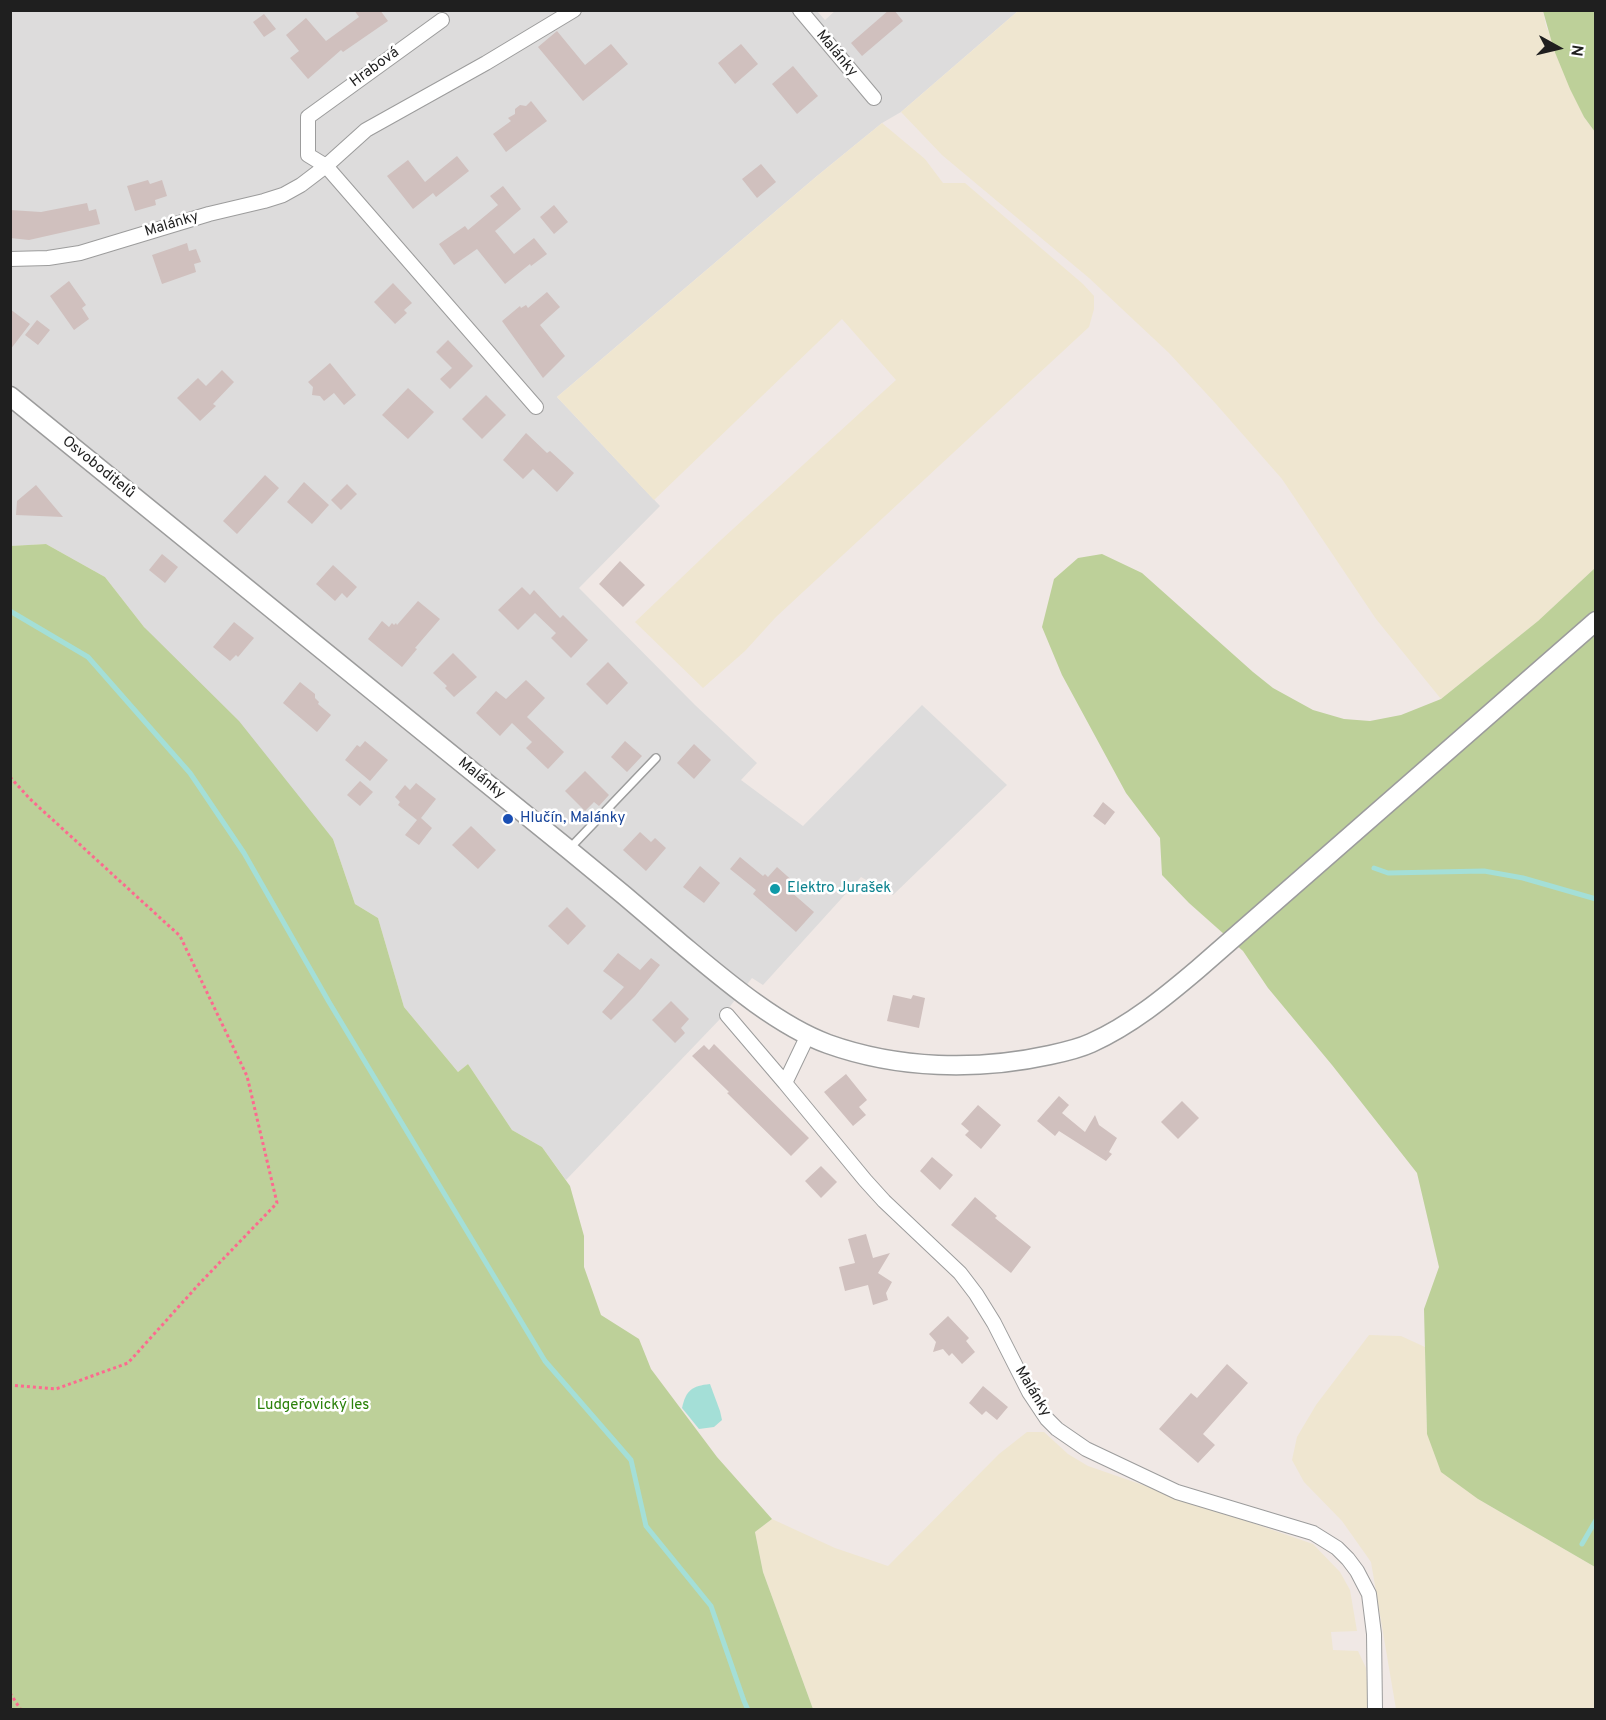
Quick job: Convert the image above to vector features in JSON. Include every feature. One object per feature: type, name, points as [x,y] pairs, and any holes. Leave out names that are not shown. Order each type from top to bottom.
[{"type":"street","name":"Malánky","points":[[10,259],[48,258],[80,253],[208,214],[283,195],[326,166],[366,130],[486,63],[574,10]]},
{"type":"street","name":"Malánky","points":[[800,10],[873,98]]},
{"type":"street","name":"Hrabová","points":[[326,166],[308,155],[308,117],[442,20]]},
{"type":"street","points":[[326,166],[536,407]]},
{"type":"street","name":"Osvoboditelů","points":[[10,396],[186,539]]},
{"type":"street","name":"Malánky","points":[[186,539],[753,1001],[808,1035],[840,1047],[901,1062],[954,1065],[1020,1061],[1077,1048],[1118,1029],[1171,992],[1198,969],[1596,621]]},
{"type":"street","name":"Malánky","points":[[727,1015],[865,1180],[971,1287],[994,1323],[1029,1392],[1047,1419],[1057,1429],[1086,1449],[1177,1492],[1313,1533],[1337,1548],[1357,1571],[1368,1594],[1374,1634],[1375,1710]]},
{"type":"street","points":[[785,1083],[808,1035]]},
{"type":"lane","points":[[568,850],[656,758]]},
{"type":"path","points":[[10,777],[30,799],[180,936],[247,1076],[277,1203],[200,1283],[128,1363],[56,1389],[10,1385]]},
{"type":"path","points":[[10,1693],[21,1710]]},
{"type":"shaded area","points":[[816,10],[825,20],[836,10],[1018,11],[901,112],[882,123],[817,176],[557,397],[660,506],[579,588],[695,705],[757,763],[741,780],[803,826],[922,705],[1007,785],[893,895],[861,877],[763,985],[752,978],[721,1018],[566,1180],[542,1147],[512,1130],[468,1064],[458,1072],[404,1007],[378,918],[355,904],[333,839],[144,627],[105,577],[46,544],[11,546],[11,11]]},
{"type":"shaded area","points":[[1018,11],[1543,11],[1546,26],[1584,117],[1595,132],[1595,568],[1538,621],[1441,699],[1376,619],[1282,479],[1216,404],[1169,353],[1089,278],[942,155],[901,112]]},
{"type":"shaded area","points":[[882,123],[925,159],[943,183],[965,183],[1083,284],[1094,296],[1094,309],[1089,327],[776,617],[745,651],[703,688],[635,622],[896,380],[842,319],[654,500],[557,397]]},
{"type":"shaded area","points":[[1369,1335],[1401,1336],[1425,1347],[1427,1434],[1478,1499],[1595,1567],[1595,1709],[1396,1709],[1371,1562],[1342,1521],[1304,1482],[1292,1460],[1297,1437],[1316,1405]]},
{"type":"shaded area","points":[[1027,1432],[1044,1432],[1068,1454],[1088,1466],[1313,1544],[1340,1572],[1350,1590],[1357,1631],[1331,1632],[1333,1650],[1358,1651],[1366,1668],[1369,1709],[813,1709],[763,1572],[755,1532],[772,1519],[835,1548],[888,1566],[999,1454]]},
{"type":"green space","points":[[1543,11],[1595,11],[1595,132],[1584,117],[1570,89],[1554,50]]},
{"type":"green space","name":"Ludgeřovický les","points":[[46,544],[105,577],[144,627],[239,721],[333,839],[355,904],[378,918],[404,1007],[458,1072],[468,1064],[512,1130],[542,1147],[570,1186],[584,1236],[584,1267],[601,1315],[639,1339],[651,1369],[717,1457],[772,1519],[755,1532],[763,1572],[813,1709],[11,1709],[10,546]]},
{"type":"green space","points":[[1102,554],[1142,573],[1273,688],[1313,710],[1344,719],[1370,721],[1401,715],[1441,699],[1538,621],[1595,568],[1595,1567],[1478,1499],[1441,1472],[1427,1434],[1424,1309],[1439,1267],[1417,1173],[1268,988],[1243,951],[1189,903],[1162,875],[1160,838],[1126,793],[1062,675],[1042,627],[1054,579],[1078,558]]},
{"type":"water","points":[[710,1384],[722,1420],[714,1427],[699,1429],[682,1408],[691,1390]]},
{"type":"building","points":[[354,10],[380,10],[388,21],[343,52],[341,50],[308,79],[290,58],[299,51],[286,35],[306,18],[326,41],[359,17]]},
{"type":"building","points":[[889,10],[894,10],[903,21],[862,56],[851,43]]},
{"type":"building","points":[[264,14],[276,29],[264,37],[253,22]]},
{"type":"building","points":[[557,31],[585,65],[611,44],[628,64],[583,101],[538,47]]},
{"type":"building","points":[[741,44],[758,64],[735,84],[718,63]]},
{"type":"building","points":[[793,66],[818,96],[797,114],[772,84]]},
{"type":"building","points":[[531,101],[547,121],[506,152],[493,134],[511,121],[508,118],[515,114],[515,109],[520,105],[526,106]]},
{"type":"building","points":[[457,156],[469,171],[436,197],[433,193],[413,209],[387,176],[408,160],[425,182]]},
{"type":"building","points":[[761,164],[776,182],[757,198],[742,179]]},
{"type":"building","points":[[148,180],[150,184],[162,180],[167,196],[155,200],[156,205],[135,211],[127,186]]},
{"type":"building","points":[[503,186],[521,209],[495,231],[514,254],[534,238],[547,254],[505,284],[477,249],[454,265],[439,244],[465,226],[468,230],[498,205],[490,196]]},
{"type":"building","points":[[87,203],[89,211],[96,209],[100,224],[29,240],[10,238],[10,210],[41,212]]},
{"type":"building","points":[[554,205],[568,222],[554,234],[540,217]]},
{"type":"building","points":[[187,243],[189,251],[196,249],[201,262],[194,264],[196,272],[162,284],[152,255]]},
{"type":"building","points":[[69,281],[86,305],[82,308],[89,319],[74,330],[50,296]]},
{"type":"building","points":[[393,283],[412,303],[404,310],[407,313],[395,324],[374,302]]},
{"type":"building","points":[[547,292],[560,307],[540,325],[565,356],[543,378],[502,321],[520,306],[521,308],[526,305],[528,308]]},
{"type":"building","points":[[10,309],[30,324],[10,350]]},
{"type":"building","points":[[37,320],[50,330],[38,345],[25,335]]},
{"type":"building","points":[[448,340],[473,366],[450,389],[440,379],[452,368],[436,352]]},
{"type":"building","points":[[330,363],[356,395],[344,405],[334,393],[324,401],[320,396],[312,395],[313,387],[308,382]]},
{"type":"building","points":[[222,370],[234,382],[213,404],[216,406],[200,421],[177,398],[198,378],[206,386]]},
{"type":"building","points":[[408,388],[434,412],[408,439],[382,415]]},
{"type":"building","points":[[486,395],[506,415],[482,439],[462,419]]},
{"type":"building","points":[[526,433],[547,453],[550,451],[574,473],[557,492],[533,469],[523,479],[503,460]]},
{"type":"building","points":[[265,475],[279,488],[237,534],[223,521]]},
{"type":"building","points":[[304,482],[329,505],[312,524],[287,502]]},
{"type":"building","points":[[347,484],[357,494],[341,510],[331,500]]},
{"type":"building","points":[[36,485],[63,517],[16,515],[17,501]]},
{"type":"building","points":[[162,554],[178,567],[165,583],[149,570]]},
{"type":"building","points":[[620,561],[645,585],[623,607],[599,584]]},
{"type":"building","points":[[333,565],[357,587],[347,598],[342,593],[335,601],[316,584]]},
{"type":"building","points":[[522,587],[530,595],[534,590],[560,618],[563,615],[588,640],[571,658],[551,638],[556,633],[535,613],[518,630],[498,610]]},
{"type":"building","points":[[418,601],[440,619],[402,667],[368,639],[382,621],[389,627],[392,623],[397,625]]},
{"type":"building","points":[[234,622],[254,638],[238,657],[236,655],[230,661],[213,647]]},
{"type":"building","points":[[453,653],[477,677],[454,697],[445,688],[447,686],[433,673]]},
{"type":"building","points":[[608,662],[628,683],[607,705],[586,684]]},
{"type":"building","points":[[526,680],[545,698],[527,717],[564,752],[548,769],[526,748],[532,742],[512,723],[500,736],[476,713],[496,691],[506,699]]},
{"type":"building","points":[[300,682],[315,694],[318,704],[331,715],[317,732],[283,703]]},
{"type":"building","points":[[365,741],[388,760],[370,781],[345,760],[357,745],[360,747]]},
{"type":"building","points":[[625,741],[642,756],[627,772],[611,757]]},
{"type":"building","points":[[694,744],[711,760],[694,779],[677,763]]},
{"type":"building","points":[[585,771],[609,795],[599,806],[594,802],[585,811],[565,791]]},
{"type":"building","points":[[360,781],[373,792],[360,806],[347,795]]},
{"type":"building","points":[[416,783],[436,799],[421,818],[432,828],[419,845],[405,835],[417,820],[398,805],[400,802],[395,797],[405,785],[410,790]]},
{"type":"building","points":[[1103,802],[1115,812],[1105,825],[1093,816]]},
{"type":"building","points":[[471,826],[496,850],[478,869],[452,845]]},
{"type":"building","points":[[640,832],[651,842],[655,838],[666,848],[646,871],[623,850]]},
{"type":"building","points":[[740,857],[763,876],[765,874],[768,877],[777,867],[796,884],[790,891],[814,912],[796,932],[753,894],[756,890],[730,869]]},
{"type":"building","points":[[700,866],[720,883],[704,903],[683,887]]},
{"type":"building","points":[[567,907],[586,926],[568,945],[548,926]]},
{"type":"building","points":[[618,953],[640,970],[651,958],[660,965],[635,996],[611,1020],[602,1012],[624,987],[603,971]]},
{"type":"building","points":[[893,995],[911,999],[913,995],[925,998],[919,1028],[887,1021]]},
{"type":"building","points":[[671,1001],[689,1019],[681,1028],[685,1033],[675,1043],[652,1020]]},
{"type":"building","points":[[714,1044],[809,1138],[791,1156],[692,1056],[704,1045],[709,1050]]},
{"type":"building","points":[[846,1074],[867,1100],[859,1107],[866,1115],[853,1126],[824,1092]]},
{"type":"building","points":[[1059,1096],[1069,1105],[1062,1113],[1085,1132],[1095,1115],[1099,1125],[1117,1138],[1109,1152],[1112,1154],[1106,1161],[1059,1131],[1055,1136],[1037,1121]]},
{"type":"building","points":[[1182,1101],[1199,1118],[1178,1139],[1161,1122]]},
{"type":"building","points":[[978,1105],[1001,1125],[981,1149],[965,1135],[969,1131],[961,1124]]},
{"type":"building","points":[[932,1157],[953,1175],[940,1190],[920,1171]]},
{"type":"building","points":[[821,1166],[837,1182],[821,1198],[805,1181]]},
{"type":"building","points":[[975,1197],[997,1216],[995,1218],[1031,1247],[1011,1273],[951,1225]]},
{"type":"building","points":[[866,1234],[873,1258],[890,1253],[878,1273],[892,1282],[886,1293],[888,1300],[873,1305],[868,1285],[845,1291],[839,1267],[855,1263],[848,1239]]},
{"type":"building","points":[[948,1316],[969,1338],[966,1341],[975,1352],[962,1364],[952,1353],[949,1356],[943,1349],[933,1352],[936,1342],[929,1334]]},
{"type":"building","points":[[1227,1364],[1248,1383],[1203,1434],[1215,1445],[1198,1463],[1159,1429],[1191,1393],[1197,1398]]},
{"type":"building","points":[[983,1386],[1008,1407],[997,1420],[986,1411],[982,1415],[969,1403]]},
{"type":"waterway","points":[[10,611],[88,657],[190,773],[244,853],[329,1002],[545,1361],[631,1460],[646,1526],[711,1606],[748,1710]]},
{"type":"waterway","points":[[1374,868],[1388,873],[1484,871],[1523,878],[1596,899]]},
{"type":"waterway","points":[[1582,1544],[1596,1520]]},
{"type":"place","name":"Hlučín, Malánky","points":[[508,819]]},
{"type":"place","name":"Elektro Jurašek","points":[[775,889]]}]
